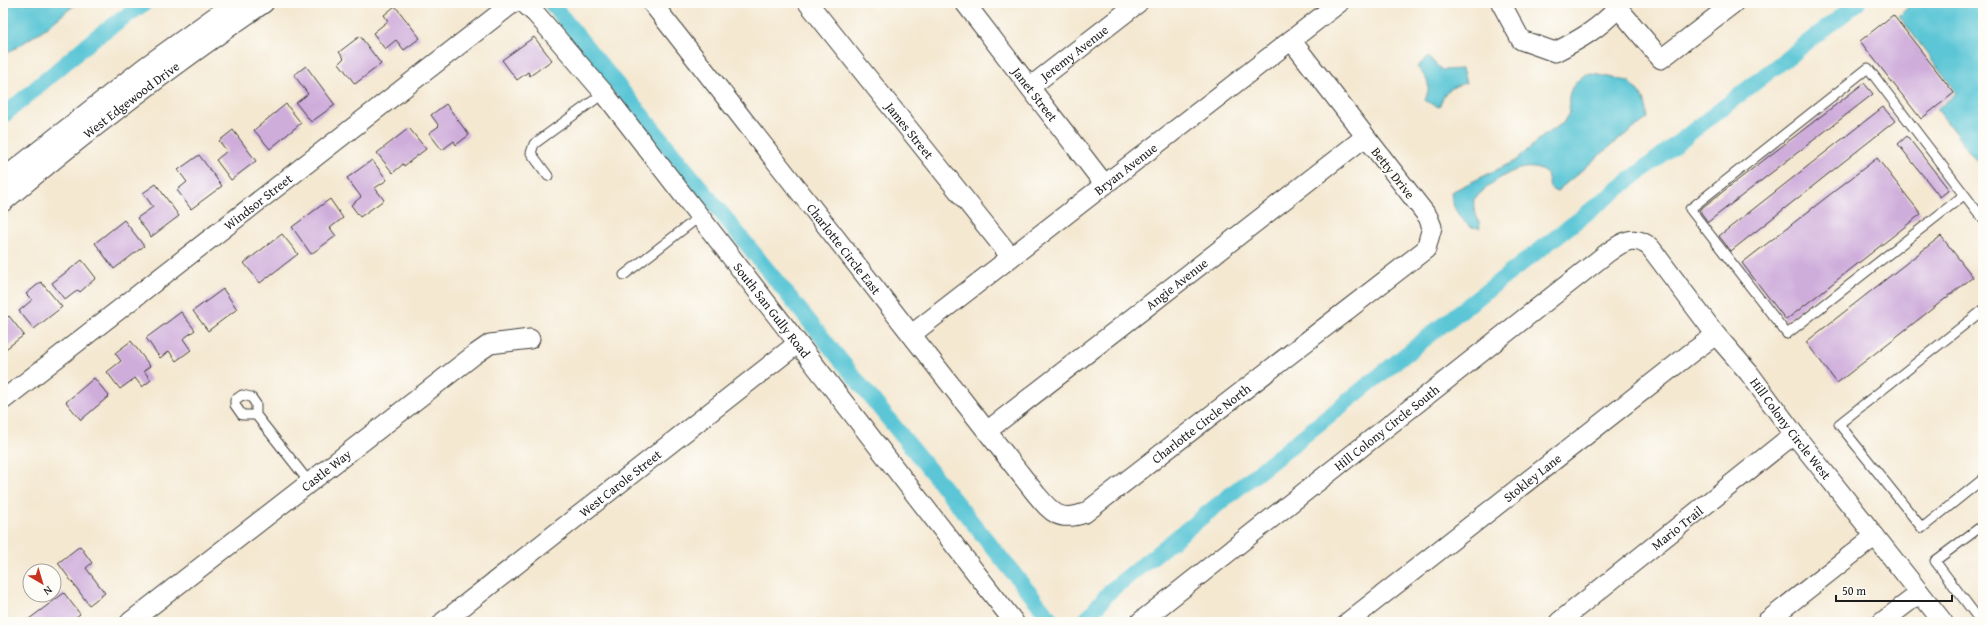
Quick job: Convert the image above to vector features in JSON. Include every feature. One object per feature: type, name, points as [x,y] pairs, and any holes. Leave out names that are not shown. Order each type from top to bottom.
[{"type":"street","name":"West Edgewood Drive","points":[[3,179],[145,66],[234,3]]},
{"type":"street","name":"West Edgewood Drive","points":[[3,202],[82,136],[193,52],[264,3]]},
{"type":"street","name":"Windsor Street","points":[[3,400],[514,3]]},
{"type":"street","name":"South San Gully Road","points":[[524,3],[536,14],[604,93],[1014,622]]},
{"type":"street","name":"Charlotte Circle East","points":[[652,3],[1036,494]]},
{"type":"street","name":"James Street","points":[[808,3],[1011,257]]},
{"type":"street","name":"Janet Street","points":[[965,3],[1105,185]]},
{"type":"street","name":"Jeremy Avenue","points":[[1030,87],[1138,3]]},
{"type":"street","name":"Bryan Avenue","points":[[912,334],[1339,3]]},
{"type":"street","points":[[1501,3],[1521,40],[1555,52],[1578,41],[1600,26],[1616,5],[1661,59],[1734,3]]},
{"type":"street","name":"Betty Drive","points":[[1291,40],[1428,217],[1432,227],[1426,249],[1364,297]]},
{"type":"street","name":"Angie Avenue","points":[[987,431],[1365,137]]},
{"type":"street","name":"Hill Colony Circle West","points":[[1635,240],[1644,242],[1650,247],[1716,335],[1749,373],[1794,434],[1943,622]]},
{"type":"street","name":"Hill Colony Circle South","points":[[1140,622],[1606,254],[1623,241],[1635,240]]},
{"type":"street","name":"Charlotte Circle North","points":[[1036,494],[1050,511],[1059,515],[1072,517],[1085,513],[1364,297]]},
{"type":"street","name":"Stokley Lane","points":[[1348,622],[1692,352],[1716,335]]},
{"type":"street","name":"Castle Way","points":[[130,622],[490,344],[530,339]]},
{"type":"street","name":"West Carole Street","points":[[443,622],[798,344]]},
{"type":"street","name":"Mario Trail","points":[[1559,622],[1794,434]]},
{"type":"street","points":[[1766,622],[1875,536]]},
{"type":"street","points":[[1882,622],[1920,593]]},
{"type":"lane","points":[[1964,195],[1787,334],[1690,209],[1868,68],[1983,219]]},
{"type":"lane","points":[[548,176],[531,153],[531,149],[534,144],[604,93]]},
{"type":"lane","points":[[624,275],[700,217]]},
{"type":"lane","points":[[1983,310],[1839,424],[1922,528],[1983,479]]},
{"type":"lane","points":[[256,415],[310,482]]},
{"type":"lane","points":[[1981,622],[1935,561],[1983,525]]},
{"type":"water","points":[[3,3],[77,3],[46,28],[3,56]]},
{"type":"water","points":[[1912,3],[1983,3],[1983,170],[1937,109],[1957,93],[1899,16]]},
{"type":"water","points":[[1428,57],[1442,70],[1462,69],[1466,83],[1449,90],[1443,97],[1439,107],[1425,101],[1428,83],[1417,67]]},
{"type":"water","points":[[1586,74],[1629,81],[1644,98],[1648,118],[1613,144],[1556,192],[1550,188],[1547,174],[1538,169],[1518,169],[1508,173],[1489,186],[1474,199],[1474,208],[1480,228],[1470,227],[1456,211],[1451,192],[1515,161],[1543,136],[1563,123],[1570,111],[1569,95],[1571,90],[1573,86]]},
{"type":"building","points":[[395,6],[420,38],[404,50],[396,40],[385,49],[373,33],[388,21],[384,15]]},
{"type":"building","points":[[1893,15],[1954,93],[1921,119],[1860,41]]},
{"type":"building","points":[[360,36],[381,64],[355,84],[339,63],[344,58],[339,52]]},
{"type":"building","points":[[534,37],[552,60],[530,76],[528,72],[517,80],[502,60]]},
{"type":"building","points":[[306,66],[335,105],[311,122],[296,103],[308,94],[294,75]]},
{"type":"building","points":[[1864,83],[1873,94],[1708,222],[1699,210]]},
{"type":"building","points":[[286,104],[301,123],[270,149],[254,130]]},
{"type":"building","points":[[446,104],[469,135],[456,145],[454,141],[442,150],[429,133],[439,126],[431,115]]},
{"type":"building","points":[[1883,107],[1895,121],[1731,251],[1719,236]]},
{"type":"building","points":[[409,128],[426,149],[404,166],[403,164],[393,173],[377,153]]},
{"type":"building","points":[[233,130],[256,161],[231,180],[216,160],[227,151],[219,141]]},
{"type":"building","points":[[1907,136],[1949,190],[1940,197],[1898,144]]},
{"type":"building","points":[[199,155],[222,186],[191,209],[177,190],[187,182],[178,170]]},
{"type":"building","points":[[1877,158],[1921,214],[1786,320],[1742,263]]},
{"type":"building","points":[[372,160],[387,180],[375,188],[384,200],[360,217],[351,205],[361,197],[347,178]]},
{"type":"building","points":[[156,184],[179,216],[151,237],[137,218],[153,207],[143,193]]},
{"type":"building","points":[[330,199],[343,218],[330,228],[336,236],[311,254],[292,227]]},
{"type":"building","points":[[124,220],[144,246],[114,269],[95,243]]},
{"type":"building","points":[[282,234],[298,254],[260,283],[244,263]]},
{"type":"building","points":[[1941,236],[1973,277],[1837,383],[1806,342]]},
{"type":"building","points":[[82,260],[96,278],[80,292],[78,290],[65,300],[52,283]]},
{"type":"building","points":[[41,282],[62,307],[34,329],[19,311],[32,300],[26,294]]},
{"type":"building","points":[[223,289],[237,309],[208,331],[193,311]]},
{"type":"building","points":[[181,312],[195,330],[183,339],[191,350],[176,361],[169,351],[160,358],[146,338]]},
{"type":"building","points":[[9,316],[24,335],[3,351],[3,321]]},
{"type":"building","points":[[131,341],[150,366],[144,371],[151,380],[142,387],[135,378],[120,389],[107,372],[121,361],[115,353]]},
{"type":"building","points":[[94,378],[109,396],[81,420],[66,402]]},
{"type":"building","points":[[80,546],[92,563],[86,568],[105,593],[89,605],[62,568],[62,563],[58,563]]},
{"type":"building","points":[[64,593],[80,614],[69,622],[25,622],[51,603],[62,603],[62,594]]},
{"type":"waterway","points":[[3,116],[96,37],[145,3]]},
{"type":"waterway","points":[[551,3],[1053,622]]},
{"type":"waterway","points":[[1084,622],[1111,590],[1440,327],[1858,3]]}]
